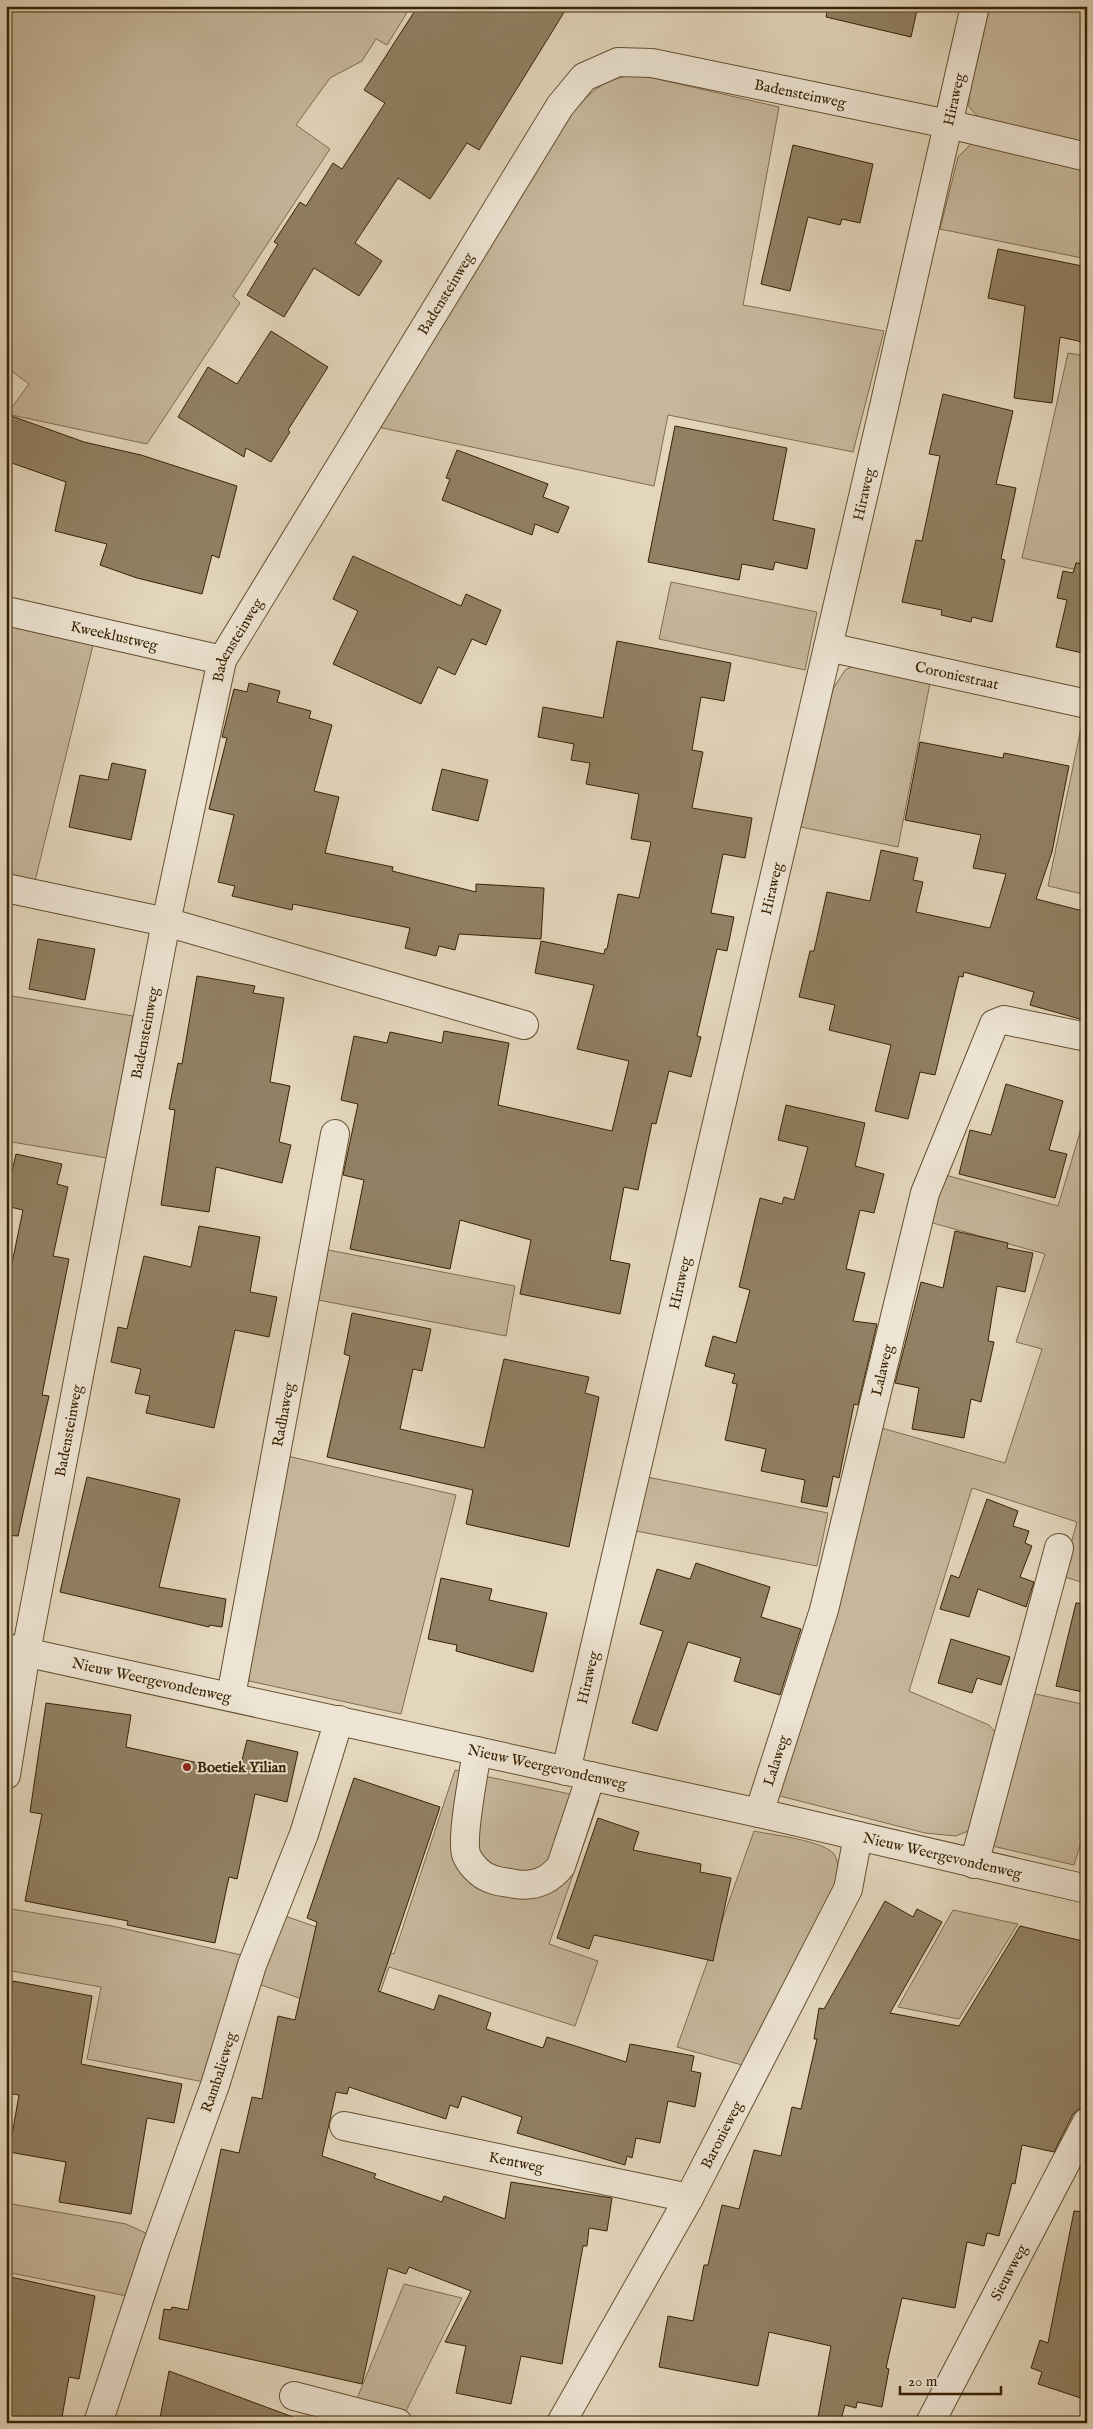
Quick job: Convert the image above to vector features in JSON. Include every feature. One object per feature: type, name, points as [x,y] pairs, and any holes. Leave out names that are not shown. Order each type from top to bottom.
[{"type":"street","name":"Hiraweg","points":[[477,1751],[466,1837],[466,1853],[471,1864],[488,1878],[521,1885],[539,1884],[553,1877],[561,1866],[579,1774],[828,647],[974,6]]},
{"type":"street","name":"Badensteinweg","points":[[6,1775],[16,1650],[222,660],[555,114],[584,77],[618,62],[652,63],[948,124],[1087,156]]},
{"type":"street","name":"Kweeklustweg","points":[[6,611],[222,660]]},
{"type":"street","name":"Coroniestraat","points":[[828,647],[1087,704]]},
{"type":"street","points":[[6,888],[166,922],[524,1025]]},
{"type":"street","name":"Lalaweg","points":[[759,1813],[824,1610],[925,1193],[994,1024],[1004,1020],[1087,1037]]},
{"type":"street","name":"Radhaweg","points":[[231,1696],[335,1134]]},
{"type":"street","points":[[974,1864],[1059,1548]]},
{"type":"street","name":"Nieuw Weergevondenweg","points":[[16,1650],[759,1813],[974,1864],[1086,1886]]},
{"type":"street","name":"Rambalieweg","points":[[98,2423],[156,2248],[215,2085],[252,1965],[304,1834],[339,1720]]},
{"type":"street","name":"Baronieweg","points":[[561,2423],[689,2198],[848,1890],[858,1836]]},
{"type":"street","name":"Sieuwweg","points":[[930,2423],[1087,2122]]},
{"type":"street","name":"Kentweg","points":[[344,2126],[689,2198]]},
{"type":"street","points":[[294,2396],[398,2423]]},
{"type":"shaded area","points":[[6,6],[411,6],[387,45],[376,39],[362,61],[330,78],[296,125],[330,149],[233,296],[240,303],[147,444],[7,414],[29,384],[6,367]]},
{"type":"shaded area","points":[[990,6],[1087,6],[1087,149],[980,119],[969,107],[969,96]]},
{"type":"shaded area","points":[[640,75],[779,107],[743,305],[884,331],[853,452],[668,415],[654,486],[378,427],[567,120],[590,94],[606,83],[627,76]]},
{"type":"shaded area","points":[[973,142],[1087,165],[1087,259],[940,229],[958,157]]},
{"type":"shaded area","points":[[1068,353],[1087,356],[1087,572],[1022,558]]},
{"type":"shaded area","points":[[671,582],[817,612],[805,670],[659,639]]},
{"type":"shaded area","points":[[6,622],[94,641],[34,885],[6,879]]},
{"type":"shaded area","points":[[857,664],[931,678],[898,847],[801,827],[833,689],[845,670]]},
{"type":"shaded area","points":[[1084,714],[1087,715],[1087,895],[1048,886]]},
{"type":"shaded area","points":[[6,995],[133,1016],[107,1158],[6,1141]]},
{"type":"shaded area","points":[[1087,1109],[1087,1584],[1062,1576],[1077,1522],[972,1488],[909,1691],[989,1725],[995,1732],[994,1744],[973,1829],[956,1836],[925,1833],[772,1794],[878,1427],[1005,1463],[1042,1349],[1016,1342],[1045,1254],[929,1222],[942,1174],[1058,1206]]},
{"type":"shaded area","points":[[323,1249],[515,1286],[506,1336],[313,1299]]},
{"type":"shaded area","points":[[283,1455],[456,1495],[401,1714],[249,1681],[253,1617]]},
{"type":"shaded area","points":[[647,1477],[828,1513],[817,1566],[636,1531]]},
{"type":"shaded area","points":[[1031,1693],[1087,1705],[1087,1824],[1074,1865],[988,1845]]},
{"type":"shaded area","points":[[455,1770],[599,1800],[549,1944],[598,1961],[575,2026],[389,1967],[370,2022],[258,1984],[282,1915],[394,1954]]},
{"type":"shaded area","points":[[754,1831],[784,1836],[828,1849],[836,1857],[838,1874],[837,1881],[742,2065],[677,2047]]},
{"type":"shaded area","points":[[6,1908],[112,1926],[246,1956],[204,2082],[87,2059],[101,1987],[6,1970]]},
{"type":"shaded area","points":[[953,1910],[1018,1924],[959,2019],[898,2007]]},
{"type":"shaded area","points":[[6,2203],[126,2224],[150,2235],[132,2297],[6,2272]]},
{"type":"shaded area","points":[[404,2284],[462,2298],[404,2415],[356,2401]]},
{"type":"building","points":[[418,6],[568,6],[479,150],[467,143],[430,199],[398,178],[355,243],[382,261],[359,296],[314,268],[284,317],[247,295],[278,244],[274,242],[300,202],[306,206],[333,163],[342,169],[385,103],[364,90]]},
{"type":"building","points":[[828,6],[918,6],[911,37],[826,17]]},
{"type":"building","points":[[793,145],[873,164],[860,223],[842,219],[840,225],[808,217],[790,291],[761,284]]},
{"type":"building","points":[[998,249],[1087,267],[1087,343],[1060,337],[1052,403],[1014,398],[1025,306],[988,298]]},
{"type":"building","points":[[271,331],[328,367],[288,430],[290,432],[271,462],[246,448],[244,457],[178,417],[208,367],[237,384]]},
{"type":"building","points":[[943,394],[1013,411],[996,484],[1016,488],[1001,559],[1005,560],[992,622],[972,617],[971,622],[941,615],[942,610],[902,602],[916,540],[922,541],[940,456],[929,454]]},
{"type":"building","points":[[6,414],[84,442],[141,455],[237,486],[219,558],[212,555],[202,594],[137,578],[100,565],[107,544],[55,531],[66,482],[6,461]]},
{"type":"building","points":[[675,426],[787,448],[773,520],[815,529],[807,569],[775,562],[773,570],[742,564],[739,580],[648,562]]},
{"type":"building","points":[[457,450],[548,484],[543,497],[569,507],[558,533],[535,524],[532,535],[442,500],[450,479],[446,478]]},
{"type":"building","points":[[353,556],[461,606],[466,594],[501,610],[486,645],[472,639],[455,675],[438,667],[421,704],[333,664],[358,611],[333,599]]},
{"type":"building","points":[[1076,563],[1087,564],[1087,654],[1056,647],[1067,600],[1057,598],[1063,571],[1073,573]]},
{"type":"building","points":[[617,641],[731,663],[724,701],[701,697],[692,750],[703,752],[692,808],[752,818],[745,858],[723,854],[711,913],[734,917],[727,951],[717,949],[697,1036],[701,1037],[691,1077],[669,1071],[656,1124],[652,1123],[638,1190],[624,1187],[610,1260],[630,1264],[620,1314],[520,1294],[531,1240],[460,1220],[450,1269],[350,1249],[364,1180],[343,1175],[358,1104],[341,1100],[354,1036],[387,1043],[390,1032],[442,1043],[444,1031],[509,1043],[498,1105],[612,1131],[629,1061],[577,1049],[594,985],[535,973],[541,941],[604,954],[605,949],[607,949],[618,894],[639,898],[651,842],[631,839],[639,794],[586,784],[590,763],[571,760],[574,744],[538,737],[543,707],[603,718]]},
{"type":"building","points":[[249,683],[280,691],[277,702],[311,711],[309,718],[332,725],[314,791],[339,797],[325,853],[393,867],[392,871],[476,892],[476,884],[544,888],[541,939],[459,934],[455,950],[439,946],[436,956],[405,948],[410,928],[293,904],[292,910],[232,896],[235,886],[218,882],[234,815],[209,809],[227,738],[222,737],[234,689],[247,692]]},
{"type":"building","points":[[920,742],[1003,758],[1004,753],[1069,766],[1052,852],[1036,899],[1087,912],[1087,1021],[1030,1005],[1034,992],[964,972],[963,977],[959,976],[935,1075],[920,1072],[908,1119],[875,1111],[891,1045],[829,1030],[835,1005],[799,997],[810,951],[814,951],[827,892],[870,901],[881,850],[918,858],[913,880],[923,882],[916,912],[990,928],[1006,874],[973,868],[981,835],[905,820]]},
{"type":"building","points":[[112,763],[146,770],[131,840],[69,827],[80,775],[108,780]]},
{"type":"building","points":[[442,769],[488,780],[478,821],[432,810]]},
{"type":"building","points":[[38,939],[95,949],[85,1000],[29,989]]},
{"type":"building","points":[[197,976],[255,986],[253,993],[284,998],[270,1082],[290,1086],[279,1142],[291,1145],[282,1183],[216,1167],[209,1212],[161,1205],[175,1110],[169,1109],[178,1063],[182,1064]]},
{"type":"building","points":[[1006,1084],[1063,1101],[1049,1150],[1067,1154],[1055,1198],[959,1174],[970,1130],[991,1135]]},
{"type":"building","points":[[786,1105],[865,1123],[855,1166],[884,1174],[874,1213],[860,1210],[846,1269],[865,1273],[853,1321],[877,1324],[858,1405],[854,1404],[839,1478],[833,1476],[827,1507],[801,1502],[805,1480],[761,1471],[766,1449],[725,1440],[737,1384],[732,1383],[735,1374],[705,1366],[713,1336],[736,1343],[750,1290],[739,1287],[760,1198],[782,1204],[784,1197],[794,1200],[808,1147],[778,1140]]},
{"type":"building","points":[[16,1154],[62,1164],[57,1184],[68,1187],[53,1256],[69,1259],[42,1395],[49,1396],[18,1536],[6,1535],[6,1292],[23,1210],[6,1206],[6,1198]]},
{"type":"building","points":[[199,1226],[260,1237],[250,1292],[277,1297],[269,1337],[235,1330],[214,1428],[146,1413],[150,1396],[135,1393],[141,1369],[111,1362],[118,1327],[127,1329],[144,1256],[191,1267]]},
{"type":"building","points":[[955,1231],[1008,1243],[1007,1248],[1033,1253],[1025,1292],[997,1286],[988,1341],[994,1342],[981,1402],[971,1399],[964,1438],[912,1429],[919,1388],[895,1383],[921,1282],[943,1288]]},
{"type":"building","points":[[352,1313],[431,1329],[422,1371],[413,1369],[400,1429],[484,1448],[504,1359],[589,1377],[585,1393],[599,1397],[569,1547],[466,1524],[473,1490],[327,1457],[350,1356],[344,1354]]},
{"type":"building","points":[[87,1477],[180,1499],[159,1587],[226,1599],[222,1627],[209,1625],[209,1627],[60,1592]]},
{"type":"building","points":[[987,1499],[1018,1511],[1013,1526],[1029,1531],[1025,1543],[1032,1546],[1020,1577],[1034,1582],[1026,1607],[978,1589],[969,1617],[940,1609],[951,1575],[959,1578]]},
{"type":"building","points":[[696,1563],[770,1587],[761,1617],[801,1629],[780,1695],[734,1681],[741,1658],[688,1642],[657,1731],[632,1723],[663,1631],[640,1624],[657,1569],[690,1579]]},
{"type":"building","points":[[441,1578],[492,1589],[489,1600],[547,1613],[533,1672],[456,1651],[457,1645],[428,1639]]},
{"type":"building","points":[[1076,1603],[1087,1604],[1087,1693],[1056,1686]]},
{"type":"building","points":[[951,1639],[1010,1657],[1001,1685],[977,1678],[972,1693],[938,1683]]},
{"type":"building","points":[[46,1703],[131,1715],[126,1747],[239,1772],[247,1740],[298,1752],[287,1802],[255,1794],[237,1879],[229,1877],[215,1943],[127,1925],[128,1921],[25,1901],[42,1814],[30,1812]]},
{"type":"building","points":[[354,1778],[440,1807],[378,1991],[434,2010],[439,1995],[491,2013],[486,2029],[543,2048],[547,2037],[626,2062],[630,2044],[694,2056],[691,2071],[701,2073],[695,2107],[668,2101],[660,2143],[636,2138],[632,2158],[627,2156],[625,2165],[517,2133],[522,2117],[462,2096],[458,2108],[450,2105],[446,2119],[349,2087],[347,2094],[336,2092],[322,2156],[376,2174],[374,2178],[442,2202],[444,2196],[505,2219],[511,2182],[612,2198],[607,2231],[589,2228],[587,2246],[583,2246],[562,2364],[521,2356],[511,2404],[456,2393],[466,2346],[445,2342],[471,2291],[409,2267],[406,2274],[388,2268],[362,2384],[159,2339],[164,2309],[171,2310],[172,2307],[188,2310],[221,2149],[239,2153],[252,2097],[262,2099],[278,2016],[295,2020],[317,1922],[307,1918]]},
{"type":"building","points":[[598,1818],[639,1832],[633,1850],[701,1864],[700,1872],[731,1878],[713,1961],[594,1935],[589,1949],[557,1938]]},
{"type":"building","points":[[885,1901],[913,1917],[917,1909],[942,1922],[890,2013],[959,2026],[1020,1926],[1087,1942],[1087,2106],[1073,2114],[1054,2152],[1022,2145],[1015,2184],[1012,2183],[999,2236],[987,2233],[984,2246],[967,2242],[955,2308],[902,2298],[886,2368],[889,2369],[882,2407],[857,2402],[856,2408],[845,2405],[840,2423],[817,2423],[831,2346],[769,2332],[758,2386],[659,2367],[668,2316],[693,2321],[704,2265],[708,2265],[722,2205],[739,2209],[754,2150],[781,2156],[792,2107],[801,2109],[817,2039],[814,2039],[819,2008],[824,2009]]},
{"type":"building","points":[[13,1981],[92,1996],[81,2064],[182,2084],[174,2123],[147,2118],[131,2214],[59,2202],[66,2162],[9,2152],[19,2095],[6,2093],[6,2022]]},
{"type":"building","points":[[1074,2211],[1087,2212],[1087,2400],[1038,2384],[1042,2372],[1031,2368],[1040,2340],[1048,2343]]},
{"type":"building","points":[[6,2276],[95,2296],[79,2379],[69,2377],[61,2423],[6,2423]]},
{"type":"building","points":[[169,2371],[301,2420],[301,2423],[159,2423]]},
{"type":"place","name":"Boetiek Yilian","points":[[187,1767]]}]
